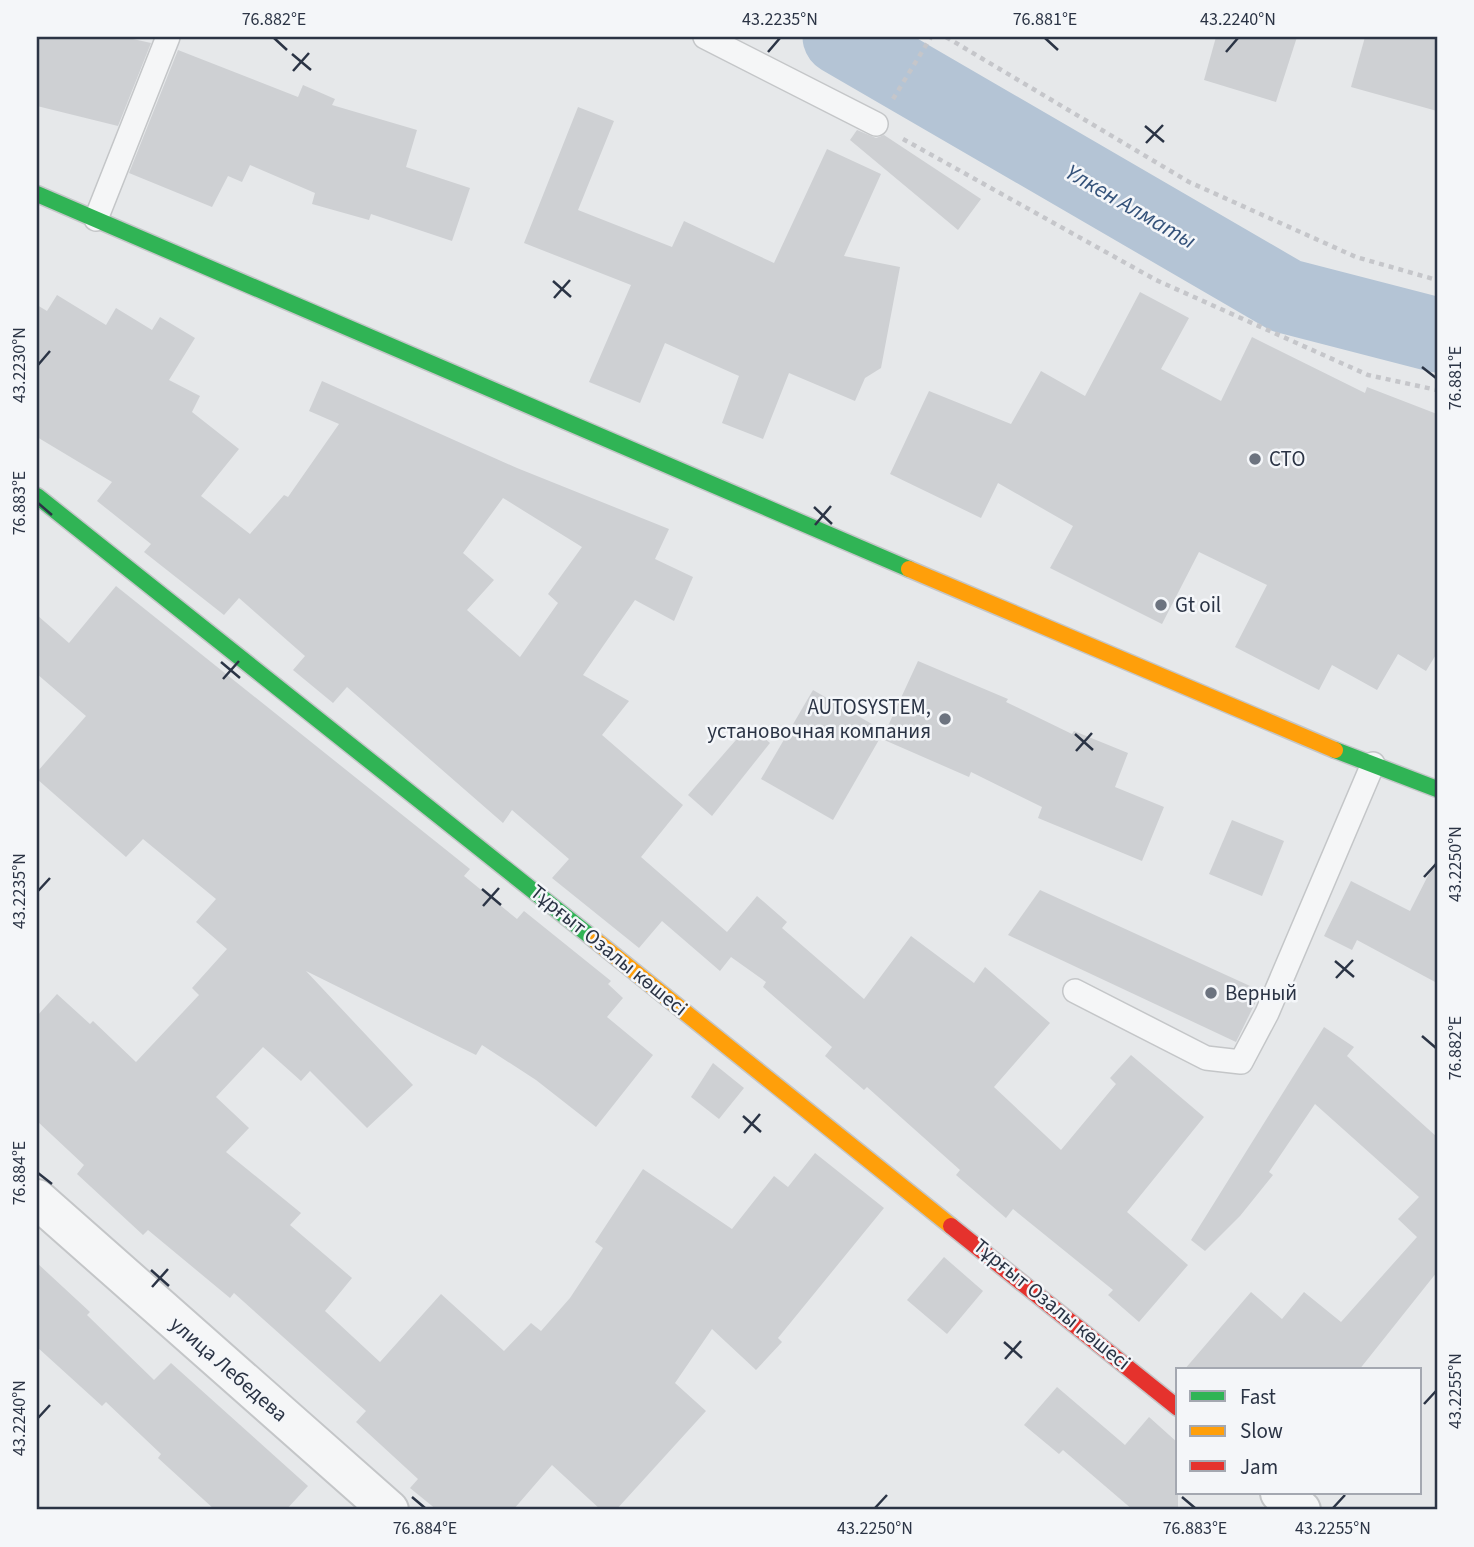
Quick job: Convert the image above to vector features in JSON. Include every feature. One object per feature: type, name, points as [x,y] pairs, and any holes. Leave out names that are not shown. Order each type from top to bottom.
[{"type":"street","points":[[37,194],[1270,725],[1437,789]]},
{"type":"street","name":"Тұрғыт Озалы көшесі","points":[[37,496],[227,645],[1176,1406]]},
{"type":"street","name":"улица Лебедева","points":[[37,1199],[389,1510]]},
{"type":"street","points":[[1281,1494],[1301,1510]]},
{"type":"lane","points":[[96,219],[168,37]]},
{"type":"lane","points":[[705,37],[876,124]]},
{"type":"lane","points":[[1076,991],[1206,1058],[1241,1062],[1267,1013],[1373,765]]},
{"type":"path","points":[[931,37],[876,124],[1156,280],[1368,375],[1437,390]]},
{"type":"path","points":[[946,37],[1189,182],[1356,257],[1437,280]]},
{"type":"building","points":[[37,37],[124,37],[151,43],[118,126],[37,106]]},
{"type":"building","points":[[1216,37],[1297,37],[1276,102],[1204,80]]},
{"type":"building","points":[[1365,37],[1437,37],[1437,111],[1351,87]]},
{"type":"building","points":[[178,50],[298,97],[303,85],[335,99],[332,105],[417,130],[406,167],[470,188],[452,241],[371,214],[369,220],[312,204],[315,193],[250,165],[242,182],[228,176],[212,207],[129,173]]},
{"type":"building","points":[[578,107],[614,121],[578,210],[672,247],[684,221],[774,263],[827,149],[881,174],[844,256],[900,267],[881,368],[865,378],[855,401],[789,373],[763,439],[722,423],[739,376],[665,343],[640,403],[589,382],[631,285],[524,243]]},
{"type":"building","points":[[857,130],[876,138],[884,135],[981,199],[958,230],[850,140]]},
{"type":"building","points":[[1140,292],[1189,318],[1161,369],[1221,401],[1252,337],[1365,393],[1367,387],[1437,414],[1437,653],[1426,671],[1398,654],[1377,690],[1332,665],[1319,690],[1235,647],[1267,585],[1199,552],[1162,624],[1050,568],[1073,526],[998,483],[981,518],[890,474],[929,391],[1011,424],[1041,371],[1085,396]]},
{"type":"building","points":[[57,295],[106,325],[116,308],[152,330],[160,317],[195,338],[169,380],[200,396],[192,412],[239,449],[201,496],[250,534],[284,495],[288,497],[339,424],[309,411],[322,381],[517,468],[669,529],[655,559],[693,577],[674,621],[635,600],[583,675],[629,701],[602,735],[683,805],[641,857],[727,932],[757,896],[787,922],[782,928],[864,999],[911,936],[974,983],[985,967],[1050,1023],[994,1087],[1061,1150],[1116,1084],[1110,1078],[1131,1055],[1204,1117],[1127,1212],[1188,1265],[1139,1322],[1108,1295],[1113,1290],[1013,1209],[1006,1218],[956,1175],[960,1170],[867,1087],[864,1090],[825,1056],[832,1047],[763,987],[766,982],[731,957],[720,971],[662,921],[639,948],[552,878],[569,859],[512,810],[503,823],[347,687],[333,703],[293,670],[305,656],[239,598],[224,615],[144,552],[151,544],[97,501],[112,482],[37,437],[37,305],[47,311]],"holes":[[[503,498],[582,547],[548,594],[558,603],[520,657],[467,610],[494,580],[463,553]]]},
{"type":"building","points":[[116,586],[470,869],[464,876],[517,919],[524,911],[611,981],[608,984],[623,998],[607,1017],[653,1055],[596,1127],[536,1080],[482,1045],[476,1055],[306,971],[413,1085],[367,1128],[310,1071],[301,1081],[263,1047],[216,1097],[249,1128],[226,1152],[301,1213],[290,1225],[352,1278],[325,1311],[380,1362],[441,1294],[504,1351],[531,1323],[541,1331],[570,1298],[603,1248],[595,1242],[643,1169],[732,1229],[774,1176],[788,1187],[815,1153],[884,1208],[778,1338],[782,1342],[756,1370],[712,1329],[675,1383],[706,1411],[616,1510],[601,1510],[552,1465],[513,1510],[437,1510],[410,1488],[418,1479],[356,1422],[366,1411],[234,1293],[230,1298],[148,1230],[143,1235],[77,1174],[84,1165],[37,1121],[37,1016],[57,994],[90,1024],[93,1021],[136,1062],[199,995],[192,988],[227,949],[196,922],[216,899],[143,839],[126,857],[37,779],[37,772],[86,716],[37,674],[37,615],[69,643]]},
{"type":"building","points":[[918,661],[1008,699],[1006,702],[1072,734],[1074,731],[1128,753],[1115,787],[1164,807],[1142,861],[1038,818],[1042,807],[971,772],[969,777],[882,739]]},
{"type":"building","points":[[813,690],[884,731],[833,820],[761,779]]},
{"type":"building","points":[[749,725],[770,743],[712,816],[688,795]]},
{"type":"building","points":[[1232,820],[1284,841],[1262,896],[1209,874]]},
{"type":"building","points":[[1437,858],[1437,983],[1357,940],[1352,950],[1324,936],[1351,881],[1410,911]]},
{"type":"building","points":[[1040,890],[1261,991],[1236,1042],[1008,935]]},
{"type":"building","points":[[1324,1027],[1354,1047],[1347,1056],[1437,1137],[1437,1272],[1361,1368],[1186,1368],[1251,1292],[1282,1319],[1304,1292],[1341,1322],[1417,1237],[1398,1219],[1419,1197],[1315,1104],[1269,1172],[1273,1175],[1240,1216],[1205,1251],[1191,1240]]},
{"type":"building","points":[[713,1063],[744,1088],[719,1119],[691,1097]]},
{"type":"building","points":[[944,1257],[983,1291],[947,1334],[907,1300]]},
{"type":"building","points":[[37,1263],[90,1312],[87,1315],[154,1380],[171,1363],[308,1486],[286,1510],[215,1510],[158,1458],[161,1454],[106,1402],[102,1406],[37,1347]]},
{"type":"building","points":[[1057,1387],[1125,1445],[1149,1417],[1176,1441],[1178,1510],[1133,1510],[1063,1450],[1059,1454],[1024,1425]]},
{"type":"waterway","name":"Үлкен Алматы","points":[[840,37],[1286,296],[1437,335]]},
{"type":"traffic: fast","points":[[37,194],[909,569]]},
{"type":"traffic: fast","points":[[37,496],[595,940]]},
{"type":"traffic: fast","points":[[1335,750],[1437,789]]},
{"type":"traffic: slow","points":[[909,569],[1335,750]]},
{"type":"traffic: slow","points":[[595,940],[951,1226]]},
{"type":"traffic: jam","points":[[951,1226],[1176,1406]]},
{"type":"place","name":"СТО","points":[[1255,459]]},
{"type":"place","name":"Gt oil","points":[[1161,605]]},
{"type":"place","name":"AUTOSYSTEM, установочная компания","points":[[945,719]]},
{"type":"place","name":"Верный","points":[[1211,993]]}]
